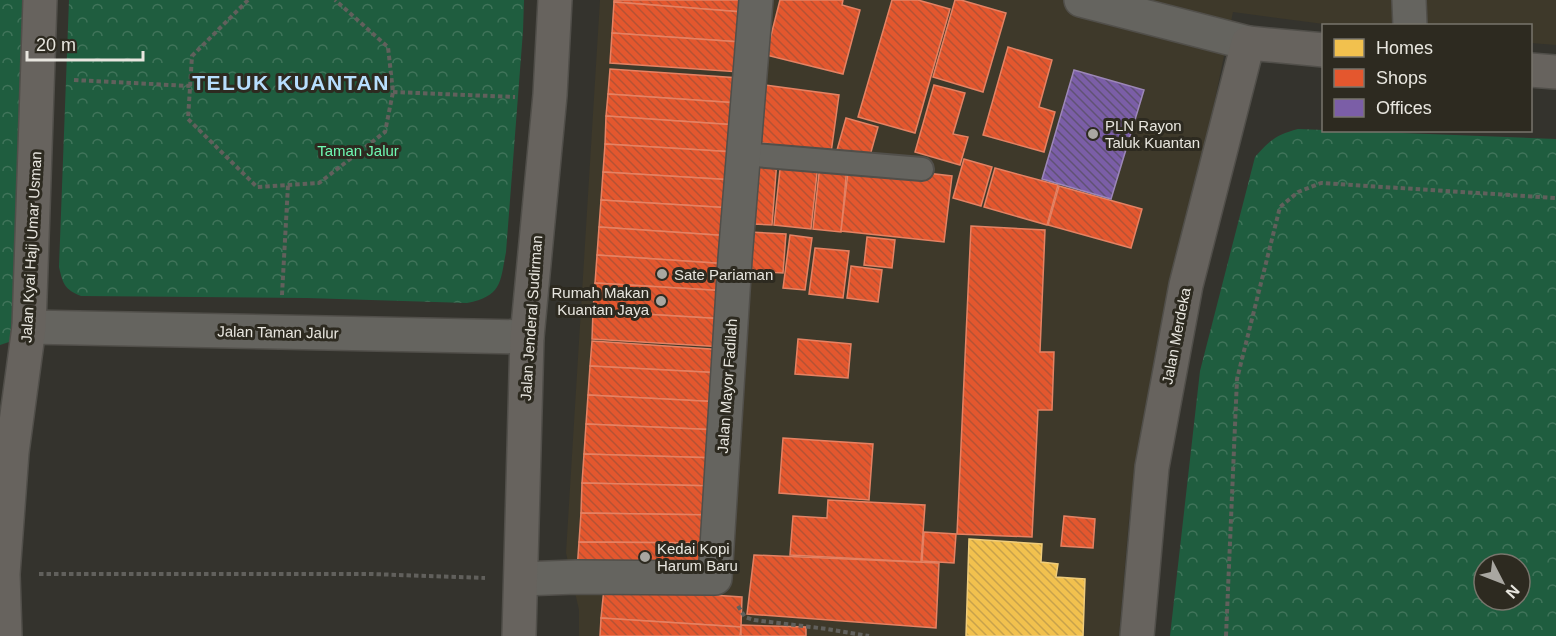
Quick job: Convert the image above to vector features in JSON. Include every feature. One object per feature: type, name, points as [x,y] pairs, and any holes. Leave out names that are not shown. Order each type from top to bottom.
[{"type":"street","name":"Jalan Kyai Haji Umar Usman","points":[[5,636],[3,574],[12,452],[29,327],[40,0]]},
{"type":"street","name":"Jalan Jenderal Sudirman","points":[[519,636],[527,337],[550,95],[555,0]]},
{"type":"street","name":"Jalan Mayor Fadilah","points":[[715,578],[743,154],[756,0]]},
{"type":"street","points":[[1081,0],[1248,43],[1322,50]]},
{"type":"street","points":[[1409,0],[1410,24]]},
{"type":"street","name":"Jalan Merdeka","points":[[1137,636],[1152,467],[1186,285],[1248,43]]},
{"type":"street","points":[[1532,70],[1556,72]]},
{"type":"street","name":"Jalan Taman Jalur","points":[[29,327],[527,337]]},
{"type":"street","points":[[521,579],[715,578]]},
{"type":"lane","points":[[743,154],[922,169]]},
{"type":"path","points":[[248,0],[192,56],[188,119],[257,187],[319,183],[386,132],[393,92],[388,47],[335,0]]},
{"type":"path","points":[[38,78],[190,86]]},
{"type":"path","points":[[393,92],[519,97]]},
{"type":"path","points":[[1226,636],[1237,379],[1280,207],[1298,192],[1321,183],[1556,198]]},
{"type":"path","points":[[282,298],[288,185]]},
{"type":"path","points":[[3,574],[371,574],[521,579]]},
{"type":"path","points":[[715,578],[724,583],[745,617],[869,636]]},
{"type":"shaded area","points":[[600,0],[1556,0],[1556,45],[1532,43],[1532,24],[1324,24],[1233,12],[1129,519],[1119,636],[579,636],[579,610],[566,553]]},
{"type":"green space","points":[[0,0],[23,0],[14,325],[9,342],[0,345]]},
{"type":"green space","name":"Taman Jalur","points":[[69,0],[524,0],[506,252],[500,280],[493,292],[467,303],[307,298],[81,296],[71,291],[63,282],[59,267]]},
{"type":"green space","points":[[1298,129],[1322,130],[1322,132],[1556,139],[1556,636],[1170,636],[1200,371],[1255,157],[1274,139]]},
{"type":"building: Homes","points":[[969,539],[1042,544],[1041,562],[1058,564],[1056,577],[1085,579],[1083,636],[966,636]]},
{"type":"building: Shops","points":[[614,0],[744,0],[743,12],[614,2]]},
{"type":"building: Shops","points":[[780,0],[843,0],[842,5],[860,10],[843,74],[766,55]]},
{"type":"building: Shops","points":[[892,0],[918,0],[950,9],[915,133],[858,117]]},
{"type":"building: Shops","points":[[955,0],[1006,13],[983,92],[933,77]]},
{"type":"building: Shops","points":[[614,2],[743,12],[741,42],[612,33]]},
{"type":"building: Shops","points":[[612,33],[741,42],[740,72],[610,63]]},
{"type":"building: Shops","points":[[1008,47],[1052,60],[1039,107],[1055,112],[1044,152],[983,135]]},
{"type":"building: Shops","points":[[610,69],[740,78],[738,103],[608,94]]},
{"type":"building: Shops","points":[[765,85],[839,95],[831,153],[756,142]]},
{"type":"building: Shops","points":[[934,85],[965,93],[953,134],[968,137],[960,165],[915,152]]},
{"type":"building: Shops","points":[[608,94],[738,103],[737,125],[606,116]]},
{"type":"building: Shops","points":[[606,116],[737,125],[735,152],[605,144]]},
{"type":"building: Shops","points":[[846,118],[878,127],[869,159],[837,150]]},
{"type":"building: Shops","points":[[605,144],[735,152],[734,180],[603,172]]},
{"type":"building: Shops","points":[[759,159],[777,160],[772,225],[753,224]]},
{"type":"building: Shops","points":[[964,159],[992,167],[981,206],[953,198]]},
{"type":"building: Shops","points":[[781,160],[818,164],[811,229],[774,225]]},
{"type":"building: Shops","points":[[820,164],[847,167],[841,232],[813,229]]},
{"type":"building: Shops","points":[[849,164],[952,176],[944,242],[841,231]]},
{"type":"building: Shops","points":[[995,168],[1058,185],[1047,225],[984,207]]},
{"type":"building: Shops","points":[[603,172],[734,180],[732,208],[601,200]]},
{"type":"building: Shops","points":[[1059,186],[1142,209],[1131,248],[1048,225]]},
{"type":"building: Shops","points":[[601,200],[732,208],[731,236],[599,227]]},
{"type":"building: Shops","points":[[971,226],[1045,230],[1040,352],[1054,352],[1052,410],[1038,410],[1032,537],[957,534]]},
{"type":"building: Shops","points":[[599,227],[731,236],[729,264],[597,255]]},
{"type":"building: Shops","points":[[750,232],[786,234],[783,273],[748,271]]},
{"type":"building: Shops","points":[[790,235],[812,238],[805,290],[783,288]]},
{"type":"building: Shops","points":[[867,237],[895,240],[892,268],[864,265]]},
{"type":"building: Shops","points":[[815,248],[849,251],[843,298],[809,294]]},
{"type":"building: Shops","name":"Sate Pariaman","points":[[597,255],[729,264],[728,291],[595,283]]},
{"type":"building: Shops","points":[[851,266],[882,270],[878,302],[847,298]]},
{"type":"building: Shops","name":"Rumah Makan Kuantan Jaya","points":[[595,283],[728,291],[726,319],[593,311]]},
{"type":"building: Shops","points":[[593,311],[726,319],[724,347],[592,339]]},
{"type":"building: Shops","points":[[798,339],[851,344],[848,378],[795,374]]},
{"type":"building: Shops","points":[[592,341],[725,350],[723,373],[590,366]]},
{"type":"building: Shops","points":[[590,366],[723,373],[722,402],[588,395]]},
{"type":"building: Shops","points":[[588,395],[722,402],[720,430],[586,424]]},
{"type":"building: Shops","points":[[586,424],[720,430],[719,458],[584,454]]},
{"type":"building: Shops","points":[[783,438],[873,444],[869,500],[779,493]]},
{"type":"building: Shops","points":[[584,454],[719,458],[717,486],[582,483]]},
{"type":"building: Shops","points":[[582,483],[717,486],[716,515],[581,513]]},
{"type":"building: Shops","points":[[828,500],[925,505],[921,562],[790,555],[793,516],[827,518]]},
{"type":"building: Shops","points":[[581,513],[716,515],[714,543],[579,542]]},
{"type":"building: Shops","points":[[1064,516],[1095,519],[1093,548],[1061,546]]},
{"type":"building: Shops","points":[[924,532],[956,534],[954,563],[922,561]]},
{"type":"building: Shops","name":"Kedai Kopi Harum Baru","points":[[579,542],[714,543],[712,571],[577,571]]},
{"type":"building: Shops","points":[[754,555],[939,563],[936,628],[747,614]]},
{"type":"building: Shops","points":[[604,588],[742,597],[741,627],[601,618]]},
{"type":"building: Shops","points":[[601,618],[741,627],[740,636],[600,636]]},
{"type":"building: Shops","points":[[741,625],[806,627],[806,636],[741,636]]},
{"type":"building: Offices","name":"PLN Rayon Taluk Kuantan","points":[[1074,70],[1144,90],[1111,199],[1042,179]]},
{"type":"place","name":"PLN Rayon Taluk Kuantan","points":[[1093,134]]},
{"type":"place","name":"Sate Pariaman","points":[[662,274]]},
{"type":"place","name":"Rumah Makan Kuantan Jaya","points":[[661,301]]},
{"type":"place","name":"Kedai Kopi Harum Baru","points":[[645,557]]},
{"type":"district","name":"TELUK KUANTAN","points":[[291,82]]}]
